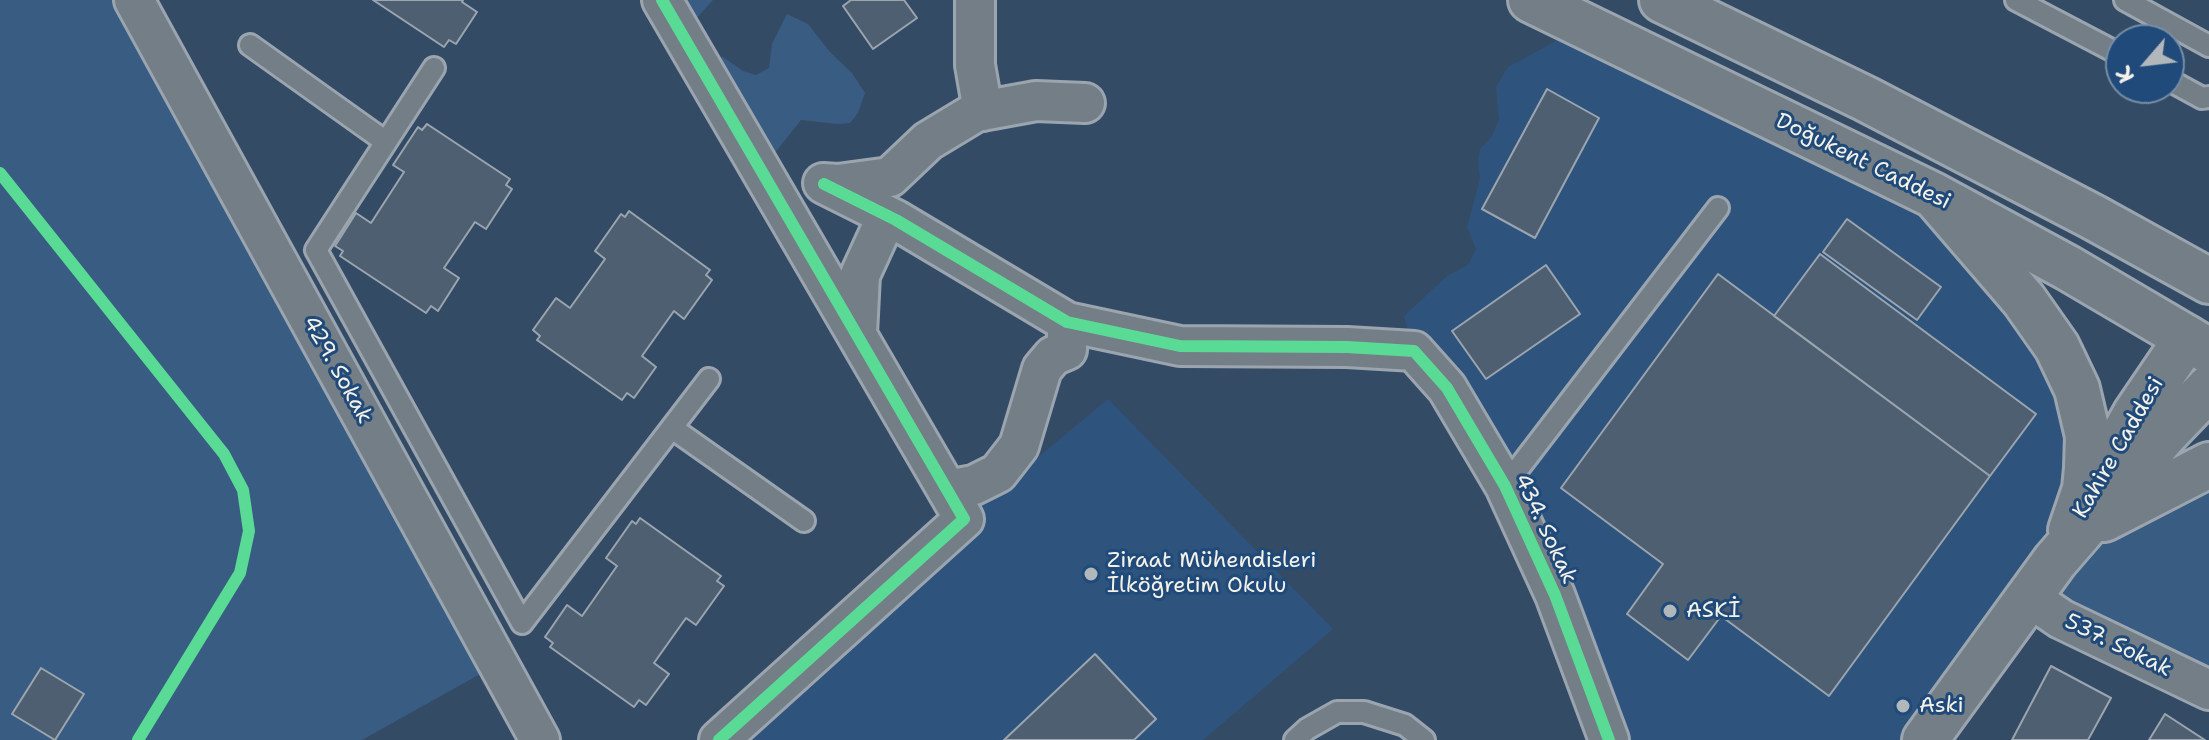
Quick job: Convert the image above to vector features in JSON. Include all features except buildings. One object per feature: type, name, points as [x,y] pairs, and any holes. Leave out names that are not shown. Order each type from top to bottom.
[{"type":"main road","name":"Doğukent Caddesi","points":[[1531,0],[1933,195],[2068,268],[2202,334]]},
{"type":"main road","points":[[1662,0],[1866,99],[2209,281]]},
{"type":"main road","points":[[1933,195],[2024,300],[2057,347],[2077,389],[2088,436],[2087,468],[2085,489],[2068,542]]},
{"type":"main road","name":"Kahire Caddesi","points":[[2068,542],[2136,413],[2202,334]]},
{"type":"main road","name":"Kahire Caddesi","points":[[1925,740],[2068,542],[2209,388]]},
{"type":"main road","points":[[2068,542],[2132,504],[2209,465]]},
{"type":"street","name":"429. Sokak","points":[[134,0],[398,439],[540,740]]},
{"type":"street","points":[[662,0],[964,519],[719,740]]},
{"type":"street","points":[[975,0],[975,65],[983,111]]},
{"type":"street","points":[[761,170],[796,183],[838,184],[890,177],[928,141],[976,112],[1036,101],[1085,103]]},
{"type":"street","points":[[824,184],[887,216],[1067,322],[1067,350],[1053,356],[1042,369],[1019,446],[998,473],[974,485],[947,490]]},
{"type":"street","points":[[857,334],[860,275],[887,216]]},
{"type":"street","name":"434. Sokak","points":[[1067,322],[1180,346],[1347,347],[1414,351],[1447,388],[1505,486],[1555,595],[1609,740]]},
{"type":"street","name":"537. Sokak","points":[[2029,597],[2061,619],[2209,690]]},
{"type":"lane","points":[[2016,0],[2105,47]]},
{"type":"lane","points":[[2125,0],[2209,46]]},
{"type":"lane","points":[[250,45],[386,142]]},
{"type":"lane","points":[[434,68],[316,250],[398,439],[522,623],[709,379]]},
{"type":"lane","points":[[2185,89],[2202,98],[2209,97]]},
{"type":"lane","points":[[1505,486],[1718,208]]},
{"type":"lane","points":[[672,428],[804,521]]},
{"type":"lane","points":[[1295,740],[1307,729],[1337,712],[1364,712],[1405,725],[1424,740]]},
{"type":"shaded area","points":[[0,0],[134,0],[498,664],[362,740],[0,740]]},
{"type":"shaded area","points":[[662,0],[713,0],[682,34]]},
{"type":"shaded area","points":[[787,14],[808,24],[852,73],[865,93],[858,113],[850,123],[801,120],[761,170],[702,59],[723,57],[743,71],[756,75],[769,68],[772,44]]},
{"type":"shaded area","points":[[1584,26],[1933,195],[2057,347],[2085,489],[1925,740],[1609,740],[1589,688],[1414,351],[1404,316],[1447,276],[1468,265],[1476,249],[1467,227],[1480,179],[1480,149],[1491,138],[1499,120],[1496,87],[1508,67]]},
{"type":"shaded area","name":"Ziraat Mühendisleri İlköğretim Okulu","points":[[1108,399],[1333,629],[1203,740],[719,740],[964,519]]},
{"type":"shaded area","points":[[2209,465],[2209,690],[2029,597],[2055,561]]},
{"type":"cycle path","points":[[662,0],[964,519],[719,740]]},
{"type":"cycle path","points":[[0,173],[224,454],[243,490],[249,531],[240,573],[138,740]]},
{"type":"cycle path","points":[[824,184],[896,220],[1067,322],[1180,346],[1347,347],[1414,351],[1447,388],[1505,486],[1555,595],[1609,740]]},
{"type":"place","name":"Ziraat Mühendisleri İlköğretim Okulu","points":[[1091,574]]},
{"type":"place","name":"ASKİ","points":[[1670,611]]},
{"type":"place","name":"Aski","points":[[1903,706]]}]
